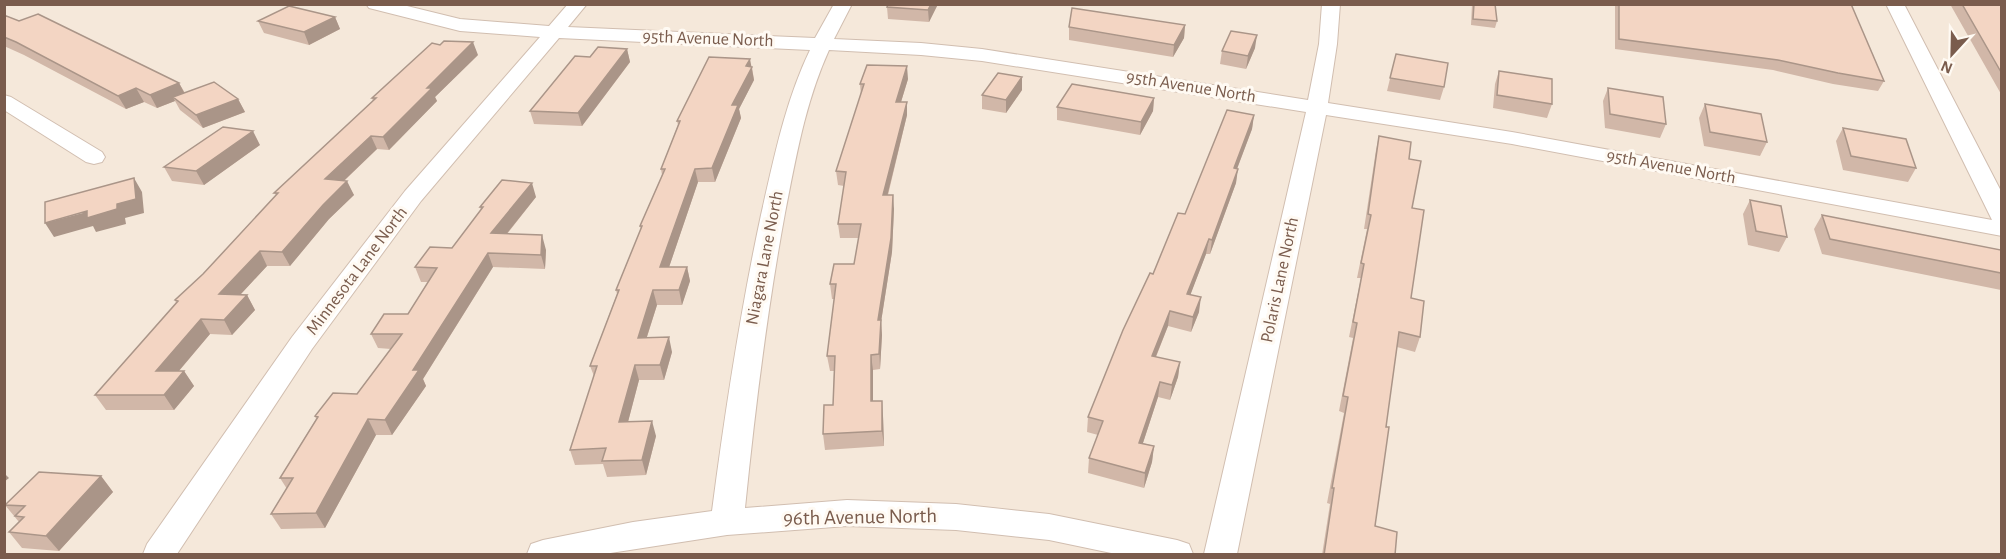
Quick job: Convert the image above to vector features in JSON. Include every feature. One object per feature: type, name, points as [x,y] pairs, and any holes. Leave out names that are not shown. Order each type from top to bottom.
[{"type":"street","name":"95th Avenue North","points":[[375,4],[460,25],[553,33],[822,44],[982,55],[1512,138],[2001,229]]},
{"type":"street","name":"Minnesota Lane North","points":[[159,555],[302,344],[413,196],[578,4]]},
{"type":"street","name":"Niagara Lane North","points":[[727,522],[757,291],[790,137],[801,95],[822,44],[843,4]]},
{"type":"street","name":"Polaris Lane North","points":[[1220,555],[1317,107],[1328,44],[1330,4]]},
{"type":"street","points":[[1895,4],[2001,217]]},
{"type":"street","points":[[4,101],[94,157]]},
{"type":"street","name":"96th Avenue North","points":[[543,555],[633,535],[727,522],[847,513],[956,517],[1049,526],[1177,555]]},
{"type":"shaded area","points":[[5,5],[2001,5],[2001,554],[5,554]]},
{"type":"building","points":[[888,4],[931,4],[928,10],[887,7]]},
{"type":"building","points":[[1474,4],[1495,4],[1497,21],[1473,19]]},
{"type":"building","points":[[1619,4],[1851,4],[1884,81],[1778,60],[1619,39]]},
{"type":"building","points":[[1962,4],[2001,4],[2001,72]]},
{"type":"building","points":[[289,6],[335,17],[304,32],[258,21]]},
{"type":"building","points":[[1072,8],[1185,25],[1174,45],[1069,27]]},
{"type":"building","points":[[38,14],[179,83],[150,95],[136,88],[118,96],[4,37],[4,15],[19,21]]},
{"type":"building","points":[[1231,31],[1257,35],[1248,56],[1222,51]]},
{"type":"building","points":[[444,41],[473,42],[427,88],[432,88],[383,137],[371,136],[325,179],[347,181],[282,252],[260,251],[219,294],[247,295],[224,320],[201,319],[156,371],[184,371],[164,395],[95,395],[178,301],[175,300],[203,274],[278,193],[274,193],[432,43],[440,45]]},
{"type":"building","points":[[598,47],[627,49],[578,113],[530,111],[575,56],[590,57]]},
{"type":"building","points":[[1396,54],[1448,63],[1444,87],[1390,78]]},
{"type":"building","points":[[709,57],[750,59],[746,66],[752,67],[732,105],[738,105],[712,168],[695,169],[660,267],[687,267],[679,290],[653,290],[638,338],[669,337],[660,365],[635,365],[619,422],[652,421],[642,460],[602,461],[606,448],[570,450],[597,366],[590,366],[619,290],[616,290],[642,226],[640,226],[665,169],[661,169],[680,121],[677,121]]},
{"type":"building","points":[[867,65],[907,66],[896,102],[907,102],[883,195],[893,195],[891,238],[878,320],[881,320],[879,354],[871,355],[871,401],[882,401],[882,431],[823,434],[824,405],[833,405],[835,356],[827,356],[836,284],[830,284],[834,264],[854,264],[861,224],[838,224],[846,172],[836,171],[864,84],[860,84]]},
{"type":"building","points":[[1499,71],[1552,79],[1552,104],[1497,95]]},
{"type":"building","points":[[998,73],[1022,77],[1006,100],[982,95]]},
{"type":"building","points":[[214,82],[238,99],[196,115],[173,97]]},
{"type":"building","points":[[1072,84],[1154,98],[1141,122],[1057,107]]},
{"type":"building","points":[[1608,88],[1663,97],[1666,124],[1610,114]]},
{"type":"building","points":[[1705,104],[1761,114],[1767,142],[1710,132]]},
{"type":"building","points":[[1227,110],[1254,115],[1234,168],[1238,169],[1212,240],[1209,239],[1187,294],[1201,297],[1193,317],[1170,311],[1152,356],[1180,362],[1172,385],[1160,382],[1139,443],[1154,446],[1145,473],[1089,458],[1103,421],[1088,417],[1123,330],[1150,273],[1153,274],[1178,213],[1185,214]]},
{"type":"building","points":[[223,127],[253,131],[196,171],[164,167]]},
{"type":"building","points":[[1843,128],[1906,139],[1916,168],[1851,156]]},
{"type":"building","points":[[1379,136],[1411,142],[1409,159],[1421,161],[1412,208],[1424,210],[1411,298],[1424,301],[1420,337],[1399,332],[1375,526],[1397,532],[1395,555],[1324,555],[1334,488],[1332,488],[1348,397],[1343,396],[1357,323],[1353,322],[1364,264],[1361,263],[1371,215],[1368,214]]},
{"type":"building","points":[[134,178],[136,199],[117,204],[117,209],[87,218],[87,211],[45,223],[45,202]]},
{"type":"building","points":[[502,180],[532,183],[491,233],[542,235],[541,255],[488,253],[413,370],[419,370],[385,420],[368,419],[316,513],[271,514],[293,478],[280,478],[318,417],[315,416],[333,393],[357,394],[402,334],[371,334],[384,314],[408,314],[437,268],[415,267],[430,247],[452,248]]},
{"type":"building","points":[[1750,200],[1781,206],[1787,237],[1756,231]]},
{"type":"building","points":[[1822,215],[2001,250],[2001,273],[1830,239]]},
{"type":"building","points":[[39,472],[101,476],[46,536],[9,532],[24,517],[15,516],[25,506],[5,505]]}]
